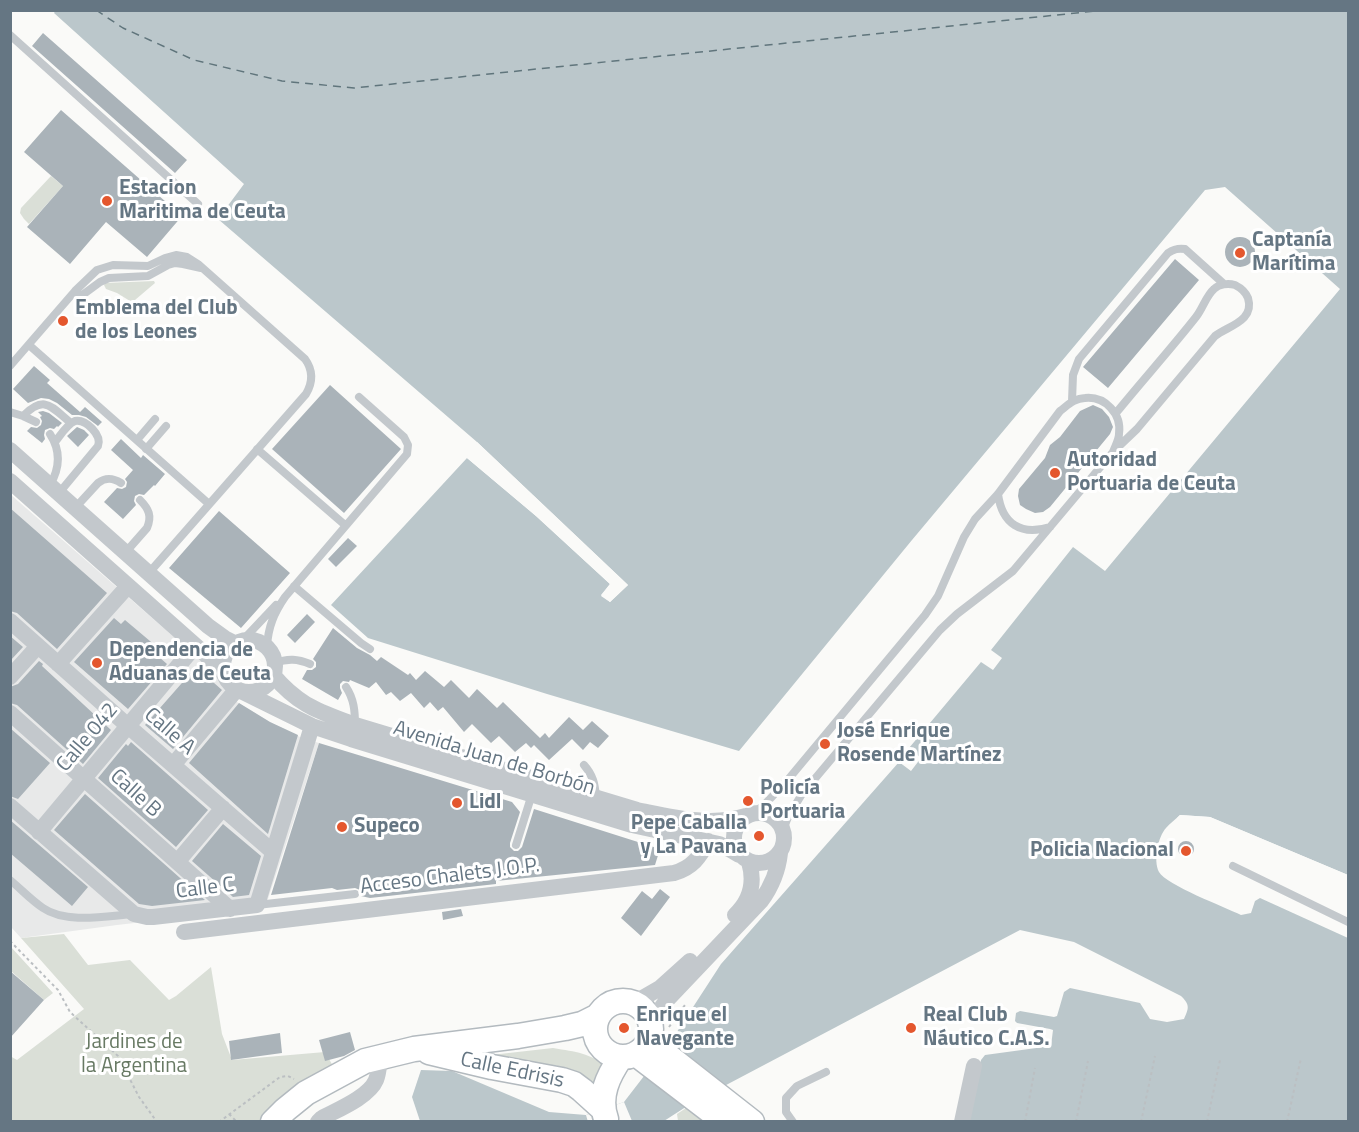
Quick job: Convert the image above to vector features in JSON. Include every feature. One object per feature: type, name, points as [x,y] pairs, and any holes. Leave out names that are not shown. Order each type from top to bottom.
[{"type":"main road","points":[[649,1046],[608,1053],[599,1042],[595,1029],[602,1010],[621,1001],[634,1003],[645,1011],[649,1016],[649,1046],[719,1110],[752,1122]]},
{"type":"main road","points":[[273,1122],[306,1093],[364,1061],[414,1049],[565,1028],[582,1024],[598,1016]]},
{"type":"main road","name":"Calle Edrisis","points":[[605,1115],[606,1087],[614,1067],[649,1046]]},
{"type":"main road","name":"Calle Edrisis","points":[[414,1049],[574,1084],[605,1115]]},
{"type":"street","points":[[10,450],[208,626],[226,639],[239,642],[255,640],[267,647],[273,657],[274,669],[270,682],[257,691],[249,692],[239,690],[232,685],[205,654],[11,483]]},
{"type":"street","points":[[58,664],[128,586]]},
{"type":"street","name":"Calle A","points":[[10,621],[273,852]]},
{"type":"street","points":[[225,675],[223,663],[225,657],[231,647],[239,642]]},
{"type":"street","points":[[10,677],[38,645]]},
{"type":"street","name":"Calle 042","points":[[39,832],[195,646]]},
{"type":"street","name":"Avenida Juan de Borbón","points":[[274,669],[292,695],[314,709],[355,725],[637,810],[674,818],[716,821],[750,815]]},
{"type":"street","points":[[173,765],[239,690]]},
{"type":"street","name":"Avenida Juan de Borbón","points":[[239,690],[312,726],[351,740],[632,825],[708,841],[744,858]]},
{"type":"street","name":"Calle B","points":[[10,714],[230,909]]},
{"type":"street","name":"Calle C","points":[[134,914],[153,917],[257,905],[312,726]]},
{"type":"street","points":[[10,806],[134,914]]},
{"type":"street","points":[[178,861],[223,808]]},
{"type":"street","points":[[649,1046],[656,1017],[666,1001],[762,901],[775,878],[784,841],[780,824],[766,814],[750,815],[740,821],[733,834],[733,841],[735,849],[744,858],[762,864],[780,853]]},
{"type":"street","name":"Acceso Chalets J.O.P.","points":[[184,932],[674,873],[682,871],[695,862],[708,841]]},
{"type":"street","points":[[634,1003],[669,981],[747,902],[752,882],[744,858]]},
{"type":"street","points":[[318,1122],[371,1088],[377,1079],[380,1057]]},
{"type":"street","points":[[962,1122],[974,1066]]},
{"type":"lane","points":[[10,35],[198,204]]},
{"type":"lane","points":[[1072,401],[1073,375],[1079,358],[1173,250],[1185,249],[1224,284]]},
{"type":"lane","points":[[10,366],[78,293],[109,278],[144,277],[171,264],[183,264],[206,270],[305,358],[311,370],[311,383],[306,394],[148,574]]},
{"type":"lane","points":[[783,830],[794,805],[948,621],[1013,571],[1215,336],[1222,330],[1240,322],[1246,315],[1249,306],[1242,289],[1233,284],[1224,284],[1215,288],[1196,317],[1116,413]]},
{"type":"lane","points":[[29,345],[209,504]]},
{"type":"lane","points":[[267,647],[268,633],[277,608],[404,457],[408,449],[404,437],[359,398]]},
{"type":"lane","points":[[750,815],[776,793],[925,615],[938,596],[969,528],[998,494],[1060,411],[1072,401],[1084,398],[1097,399],[1108,404],[1116,413],[1119,424],[1119,435],[1113,452]]},
{"type":"lane","points":[[23,416],[32,407],[42,403],[52,407],[71,423]]},
{"type":"lane","points":[[10,412],[36,422]]},
{"type":"lane","points":[[137,440],[155,419]]},
{"type":"lane","points":[[81,421],[86,423],[99,437],[98,446],[54,489],[57,450],[52,438],[71,423],[81,421]]},
{"type":"lane","points":[[146,449],[166,426]]},
{"type":"lane","points":[[257,449],[345,525]]},
{"type":"lane","points":[[75,508],[102,480],[111,479],[121,483]]},
{"type":"lane","points":[[998,494],[1005,517],[1014,526],[1038,531],[1050,527]]},
{"type":"lane","points":[[125,553],[149,523],[149,512],[140,500]]},
{"type":"lane","points":[[294,586],[370,649]]},
{"type":"lane","points":[[239,642],[285,597]]},
{"type":"lane","points":[[274,669],[290,659],[310,664]]},
{"type":"lane","points":[[346,687],[353,698],[355,725]]},
{"type":"lane","points":[[584,765],[591,772],[594,780],[596,797]]},
{"type":"lane","points":[[516,845],[532,794]]},
{"type":"lane","points":[[1233,866],[1348,922]]},
{"type":"lane","points":[[10,880],[44,909],[60,915],[79,918],[134,914]]},
{"type":"lane","points":[[257,905],[355,894]]},
{"type":"lane","points":[[793,1122],[786,1112],[786,1098],[797,1086],[826,1072]]},
{"type":"path","points":[[10,941],[58,990],[70,1012],[118,1056],[139,1097],[157,1122]]},
{"type":"path","points":[[649,1046],[686,1003]]},
{"type":"path","points":[[1141,1122],[1155,1056]]},
{"type":"path","points":[[1287,1122],[1301,1058]]},
{"type":"path","points":[[1207,1122],[1220,1060]]},
{"type":"path","points":[[1076,1122],[1088,1061]]},
{"type":"path","points":[[1025,1122],[1035,1068]]},
{"type":"path","points":[[219,1122],[280,1077],[292,1077],[306,1093]]},
{"type":"path","points":[[229,1114],[237,1122]]},
{"type":"shaded area","points":[[56,10],[1348,11],[1348,875],[1210,817],[1180,815],[1163,832],[1157,849],[1156,861],[1159,872],[1173,883],[1241,915],[1251,913],[1255,901],[1260,898],[1348,938],[1348,1121],[969,1121],[981,1060],[985,1055],[1051,1046],[1053,1030],[1017,1023],[1016,1013],[1020,1011],[1057,1016],[1064,992],[1070,988],[1140,1003],[1150,1019],[1167,1022],[1184,1019],[1187,1012],[1187,1004],[1181,996],[1074,942],[1020,930],[692,1103],[664,1121],[420,1121],[412,1097],[421,1070],[452,1071],[549,1112],[586,1115],[624,1102],[671,1041],[721,964],[899,762],[911,771],[921,758],[909,748],[981,662],[993,670],[1002,658],[991,650],[1073,547],[1105,571],[1340,289],[1225,187],[1205,190],[739,751],[368,638],[331,605],[467,458],[536,516],[610,584],[601,595],[610,602],[628,585],[477,442],[218,219],[244,184],[54,13]]},
{"type":"shaded area","points":[[11,495],[205,664],[237,702],[302,738],[319,743],[265,908],[21,938],[11,927]]},
{"type":"green space","points":[[51,176],[63,186],[29,224],[20,213],[21,208]]},
{"type":"green space","points":[[154,281],[155,283],[135,300],[130,301],[106,289],[104,285],[105,283]]},
{"type":"green space","name":"Jardines de la Argentina","points":[[64,934],[88,965],[130,960],[169,1000],[211,967],[222,1034],[232,1060],[325,1052],[333,1066],[268,1121],[11,1122],[10,1056],[17,1060],[84,1009],[21,938]]},
{"type":"green space","points":[[11,947],[53,993],[44,1000],[11,971]]},
{"type":"green space","points":[[553,1048],[589,1056],[608,1067],[596,1089],[564,1078],[558,1066],[491,1055]]},
{"type":"green space","points":[[689,1106],[711,1121],[678,1121],[677,1114]]},
{"type":"pier","points":[[477,442],[628,585],[610,602],[601,596],[610,584],[536,516],[467,458],[468,455],[613,582],[605,595],[610,598],[624,585],[476,445]]},
{"type":"pier","points":[[1180,815],[1210,817],[1348,875],[1348,878],[1210,820],[1181,818],[1177,822]]},
{"type":"pier","points":[[624,1102],[632,1121],[588,1122],[586,1115]]},
{"type":"building","points":[[43,33],[187,160],[175,173],[32,46]]},
{"type":"building","name":"Estacion Maritima de Ceuta","points":[[61,110],[182,216],[147,257],[106,222],[70,264],[27,227],[63,186],[24,152]]},
{"type":"building","name":"Captanía Marítima","points":[[1240,237],[1251,241],[1255,252],[1251,263],[1240,267],[1229,263],[1225,252],[1229,241]]},
{"type":"building","points":[[1175,259],[1199,280],[1108,388],[1083,367]]},
{"type":"building","points":[[34,366],[50,380],[47,383],[80,412],[85,407],[102,422],[98,426],[86,417],[72,415],[49,399],[41,398],[28,403],[13,389]]},
{"type":"building","points":[[330,385],[401,449],[344,513],[272,449]]},
{"type":"building","name":"Autoridad Portuaria de Ceuta","points":[[1093,405],[1102,409],[1109,417],[1113,427],[1110,434],[1050,507],[1043,512],[1035,513],[1020,505],[1019,489],[1045,458],[1050,445],[1060,437],[1080,411]]},
{"type":"building","points":[[43,411],[62,423],[54,429],[45,430],[45,439],[42,443],[27,431],[31,427],[37,428],[41,425],[40,417],[42,416],[38,412]]},
{"type":"building","points":[[77,427],[89,435],[78,447],[67,436]]},
{"type":"building","points":[[121,439],[141,458],[143,455],[165,474],[144,495],[135,496],[136,505],[123,519],[104,502],[117,488],[126,487],[125,479],[133,470],[111,450]]},
{"type":"building","points":[[10,508],[107,593],[57,649],[17,613],[10,611]]},
{"type":"building","points":[[219,511],[290,573],[241,628],[169,568]]},
{"type":"building","points":[[348,538],[357,546],[336,567],[328,559]]},
{"type":"building","points":[[307,614],[315,622],[295,643],[287,635]]},
{"type":"building","name":"Dependencia de Aduanas de Ceuta","points":[[114,618],[121,624],[125,620],[163,652],[159,657],[167,664],[128,709],[74,662]]},
{"type":"building","points":[[333,628],[377,661],[381,657],[408,675],[410,673],[416,680],[425,671],[444,687],[451,680],[469,698],[477,689],[497,708],[503,702],[540,738],[545,733],[549,738],[569,717],[583,730],[592,721],[609,736],[598,748],[590,742],[583,750],[572,739],[549,760],[534,745],[531,748],[526,743],[515,752],[499,736],[491,743],[472,724],[464,732],[443,707],[438,711],[430,702],[424,708],[411,693],[400,701],[391,692],[386,695],[376,682],[369,688],[350,680],[349,682],[343,681],[340,684],[342,693],[338,700],[302,679],[307,670],[316,667],[313,659]]},
{"type":"building","points":[[10,636],[23,647],[10,661]]},
{"type":"building","points":[[39,661],[111,730],[83,764],[17,705],[10,703],[10,687],[18,684]]},
{"type":"building","points":[[196,667],[222,690],[173,749],[145,725]]},
{"type":"building","points":[[239,703],[270,722],[298,735],[268,834],[189,763]]},
{"type":"building","points":[[10,728],[50,763],[18,799],[10,796]]},
{"type":"building","points":[[131,742],[208,810],[176,847],[98,778],[126,744],[128,746]]},
{"type":"building","points":[[319,743],[512,802],[520,812],[510,843],[514,851],[522,847],[534,809],[660,849],[655,865],[496,881],[496,884],[370,898],[361,896],[360,890],[355,888],[337,890],[332,888],[271,895]]},
{"type":"building","points":[[85,794],[205,900],[152,906],[139,904],[54,830]]},
{"type":"building","points":[[10,820],[88,887],[72,906],[10,853]]},
{"type":"building","points":[[223,824],[261,856],[249,895],[233,897],[192,861]]},
{"type":"building","name":"Policia Nacional","points":[[1186,841],[1192,843],[1194,849],[1192,855],[1186,857],[1180,855],[1178,849],[1180,843]]},
{"type":"building","points":[[660,889],[670,897],[641,936],[621,918],[642,891],[652,899]]},
{"type":"building","points":[[461,909],[463,916],[443,920],[442,912]]},
{"type":"building","points":[[10,971],[44,1000],[10,1038]]},
{"type":"building","points":[[350,1032],[355,1050],[344,1056],[325,1061],[319,1040]]},
{"type":"building","points":[[280,1033],[282,1053],[231,1060],[229,1041]]},
{"type":"ferry route","points":[[96,10],[123,28],[194,60],[282,81],[354,88],[1105,10]]},
{"type":"place","name":"Estacion Maritima de Ceuta","points":[[107,201]]},
{"type":"place","name":"Captanía Marítima","points":[[1240,253]]},
{"type":"place","name":"Emblema del Club de los Leones","points":[[63,321]]},
{"type":"place","name":"Autoridad Portuaria de Ceuta","points":[[1055,473]]},
{"type":"place","name":"Dependencia de Aduanas de Ceuta","points":[[97,663]]},
{"type":"place","name":"José Enrique Rosende Martínez","points":[[825,744]]},
{"type":"place","name":"Policía Portuaria","points":[[748,801]]},
{"type":"place","name":"Lidl","points":[[457,803]]},
{"type":"place","name":"Supeco","points":[[342,827]]},
{"type":"place","name":"Pepe Caballa y La Pavana","points":[[759,836]]},
{"type":"place","name":"Policia Nacional","points":[[1186,851]]},
{"type":"place","name":"Enrique el Navegante","points":[[624,1028]]},
{"type":"place","name":"Real Club Náutico C.A.S.","points":[[911,1028]]}]
